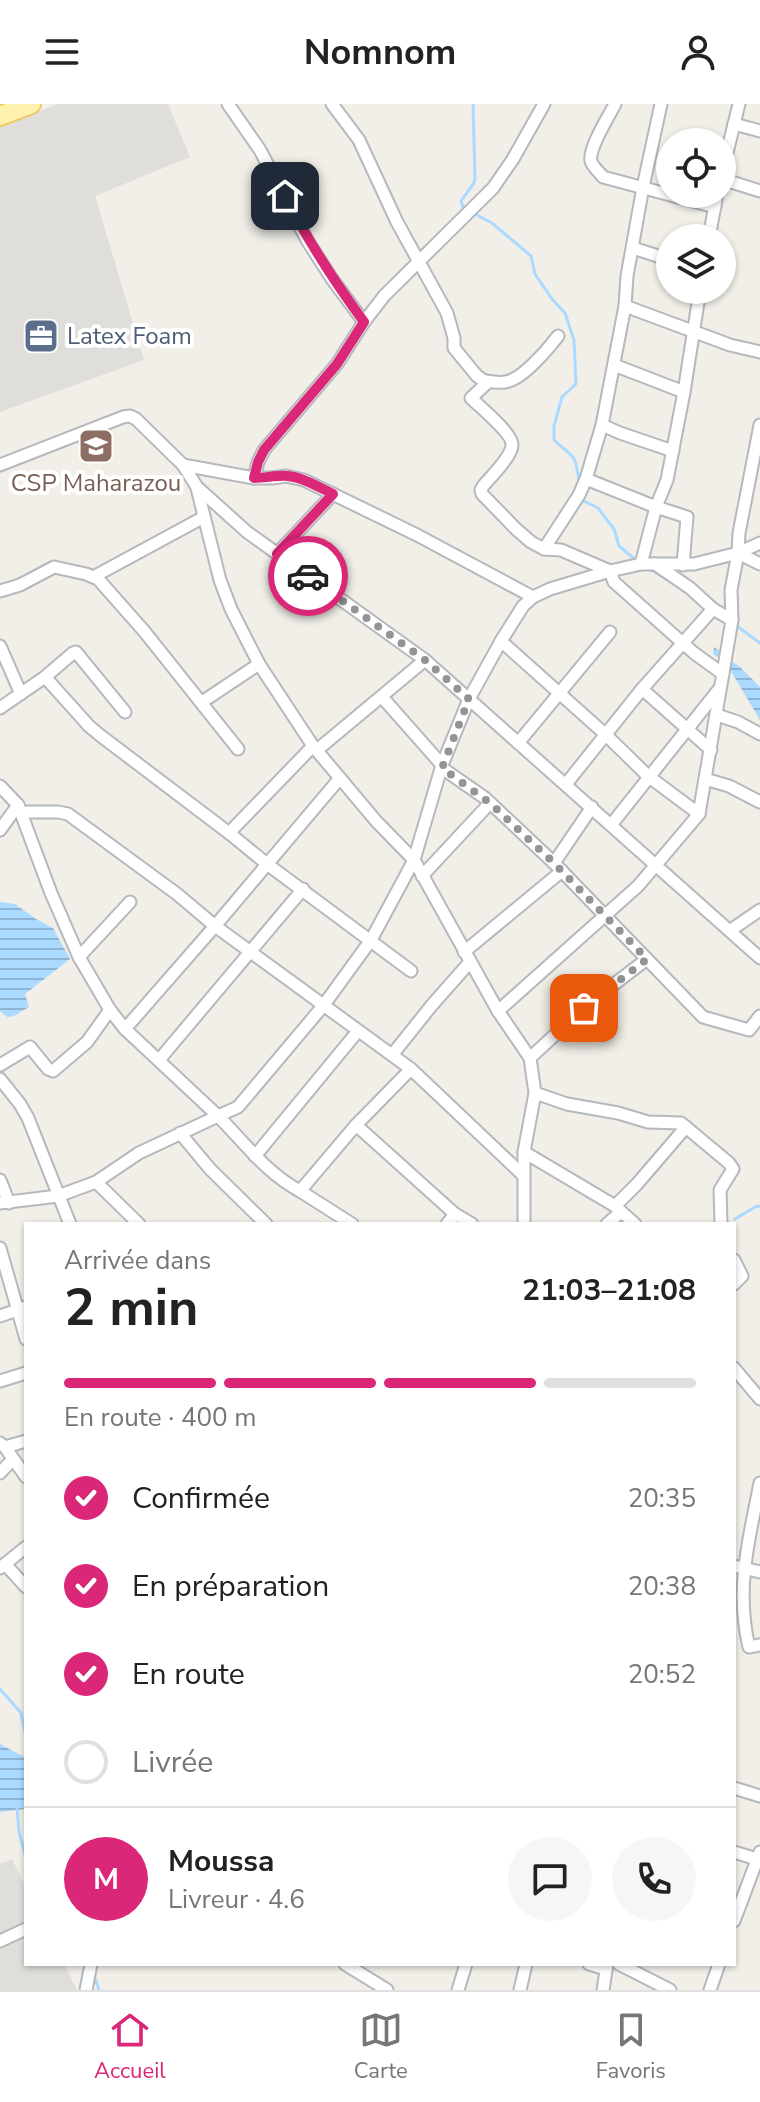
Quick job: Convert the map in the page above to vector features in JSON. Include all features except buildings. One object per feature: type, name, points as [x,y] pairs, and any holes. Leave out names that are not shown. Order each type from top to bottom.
[{"type":"main road","points":[[0,116],[31,104]]},
{"type":"street","points":[[228,104],[260,150],[307,240],[364,322]]},
{"type":"street","points":[[332,104],[359,140],[447,313],[454,348],[477,376],[486,381],[509,382],[532,364],[558,336]]},
{"type":"street","points":[[254,478],[264,450],[337,364],[364,322],[398,281],[493,188],[544,104]]},
{"type":"street","points":[[615,104],[593,148],[591,162],[603,177],[656,191]]},
{"type":"street","points":[[544,549],[576,503],[602,425],[625,306],[627,276],[643,187],[661,104]]},
{"type":"street","points":[[733,128],[739,104]]},
{"type":"street","points":[[734,124],[760,131]]},
{"type":"street","points":[[736,183],[760,191]]},
{"type":"street","points":[[633,248],[656,255]]},
{"type":"street","points":[[641,564],[656,507],[667,480],[698,304]]},
{"type":"street","points":[[625,306],[730,345],[760,352]]},
{"type":"street","points":[[614,365],[684,392]]},
{"type":"street","points":[[486,381],[485,386],[471,398],[507,433],[512,445],[508,456],[481,492],[531,542],[544,549],[561,550],[610,571],[614,582],[703,661],[723,674]]},
{"type":"street","points":[[1,461],[112,421],[130,416],[136,419],[183,465],[197,487],[247,532],[425,660],[760,958]]},
{"type":"street","points":[[602,425],[673,451]]},
{"type":"street","points":[[498,1011],[638,886],[699,814],[732,620],[731,590],[742,513],[760,425]]},
{"type":"street","points":[[183,465],[254,478],[286,476],[304,480],[417,535],[533,597]]},
{"type":"street","points":[[586,479],[687,518],[683,565]]},
{"type":"street","points":[[197,487],[220,580],[259,664],[315,748],[376,821],[414,860],[498,1011],[530,1058],[535,1093],[524,1152],[524,1222]]},
{"type":"street","points":[[277,554],[333,494]]},
{"type":"street","points":[[95,576],[204,517]]},
{"type":"street","points":[[0,1180],[4,1203],[58,1196],[96,1182],[139,1153],[238,1107],[323,1006],[371,940],[414,860],[442,766],[469,699],[515,617],[533,597],[610,571],[641,564],[683,565],[738,553],[760,543]]},
{"type":"street","points":[[738,553],[760,564]]},
{"type":"street","points":[[655,564],[732,620]]},
{"type":"street","points":[[0,591],[26,583],[54,567],[95,576],[144,631],[238,749]]},
{"type":"street","points":[[566,784],[642,689],[713,609]]},
{"type":"street","points":[[518,743],[610,632]]},
{"type":"street","points":[[501,641],[648,776],[699,814]]},
{"type":"street","points":[[0,646],[21,694]]},
{"type":"street","points":[[0,708],[76,652],[125,712]]},
{"type":"street","points":[[229,833],[315,748],[425,660]]},
{"type":"street","points":[[202,702],[259,664]]},
{"type":"street","points":[[45,677],[101,736],[411,971]]},
{"type":"street","points":[[611,825],[721,687]]},
{"type":"street","points":[[642,689],[711,750]]},
{"type":"street","points":[[382,697],[442,766],[490,803],[558,867],[703,1017],[749,1030],[760,1016]]},
{"type":"street","points":[[717,715],[760,734]]},
{"type":"street","points":[[125,1029],[340,778]]},
{"type":"street","points":[[705,779],[729,786],[760,802]]},
{"type":"street","points":[[0,786],[19,808],[79,957],[110,1010],[125,1029],[278,1177],[349,1222]]},
{"type":"street","points":[[422,876],[490,803]]},
{"type":"street","points":[[392,1055],[467,957],[558,867],[592,807]]},
{"type":"street","points":[[0,830],[19,808]]},
{"type":"street","points":[[19,808],[68,814],[411,1069],[524,1176]]},
{"type":"street","points":[[159,1060],[303,889]]},
{"type":"street","points":[[79,957],[130,902]]},
{"type":"street","points":[[731,930],[760,910]]},
{"type":"street","points":[[530,1058],[587,1005],[647,959]]},
{"type":"street","points":[[0,1065],[30,1047],[53,1071],[87,1042],[110,1010]]},
{"type":"street","points":[[255,1156],[358,1031]]},
{"type":"street","points":[[300,1191],[356,1125],[411,1069]]},
{"type":"street","points":[[0,1079],[28,1118],[69,1222]]},
{"type":"street","points":[[535,1093],[567,1104],[648,1122],[681,1123],[733,1169],[720,1190],[721,1222]]},
{"type":"street","points":[[356,1125],[455,1214],[469,1222]]},
{"type":"street","points":[[608,1222],[686,1127]]},
{"type":"street","points":[[180,1133],[210,1169],[264,1222]]},
{"type":"street","points":[[524,1152],[618,1209],[633,1222]]},
{"type":"street","points":[[96,1182],[137,1222]]},
{"type":"street","points":[[449,1222],[455,1214]]},
{"type":"street","points":[[0,1251],[22,1308],[0,1316]]},
{"type":"street","points":[[736,1264],[742,1276],[736,1282]]},
{"type":"street","points":[[736,1370],[760,1399]]},
{"type":"street","points":[[0,1381],[24,1374]]},
{"type":"street","points":[[24,1441],[3,1445],[24,1474]]},
{"type":"street","points":[[0,1473],[13,1459]]},
{"type":"street","points":[[754,1646],[742,1616],[738,1567],[760,1483]]},
{"type":"street","points":[[24,1549],[3,1566],[24,1585]]},
{"type":"street","points":[[738,1567],[760,1572]]},
{"type":"street","points":[[736,1789],[760,1796]]},
{"type":"street","points":[[736,1852],[759,1857],[736,1916]]},
{"type":"street","points":[[0,1941],[24,1930]]},
{"type":"street","points":[[86,1990],[91,1966]]},
{"type":"street","points":[[348,1966],[387,1990]]},
{"type":"street","points":[[458,1990],[465,1966]]},
{"type":"street","points":[[520,1990],[526,1966]]},
{"type":"street","points":[[603,1990],[606,1966]]},
{"type":"street","points":[[623,1966],[670,1990]]},
{"type":"street","points":[[710,1990],[718,1966]]},
{"type":"shaded area","points":[[58,104],[168,104],[190,157],[95,196],[144,360],[0,412],[0,126]]},
{"type":"shaded area","points":[[12,1859],[24,1883],[24,1966],[65,1966],[77,1990],[0,1990],[0,1864]]},
{"type":"water","points":[[714,647],[760,687],[760,720],[726,663],[713,654]]},
{"type":"water","points":[[0,902],[15,904],[53,928],[70,959],[25,994],[29,1007],[7,1017],[0,1011]]},
{"type":"water","points":[[0,1744],[24,1757],[24,1809],[0,1812]]},
{"type":"waterway","points":[[466,209],[461,201],[475,178],[473,104]]},
{"type":"waterway","points":[[473,213],[492,223],[531,256],[535,274],[565,313],[574,340],[576,384],[562,397],[554,426],[554,440],[573,457],[579,482]]},
{"type":"waterway","points":[[583,497],[584,501],[598,508],[614,529],[619,546],[638,562]]},
{"type":"waterway","points":[[648,568],[676,585]]},
{"type":"waterway","points":[[734,624],[760,643]]},
{"type":"waterway","points":[[735,1219],[760,1206]]},
{"type":"waterway","points":[[0,1689],[21,1713],[24,1727]]},
{"type":"waterway","points":[[17,1809],[24,1851]]},
{"type":"waterway","points":[[94,1975],[99,1990]]},
{"type":"way so far","points":[[308,576],[425,660],[469,699],[442,768],[485,798],[554,863],[647,959],[584,1008]]},
{"type":"place","name":"Latex Foam","points":[[41,336]]},
{"type":"place","name":"CSP Maharazou","points":[[96,446]]},
{"type":"route","points":[[285,196],[307,240],[364,322],[337,364],[264,450],[254,478],[286,476],[304,480],[333,494],[277,554],[308,576]]}]
